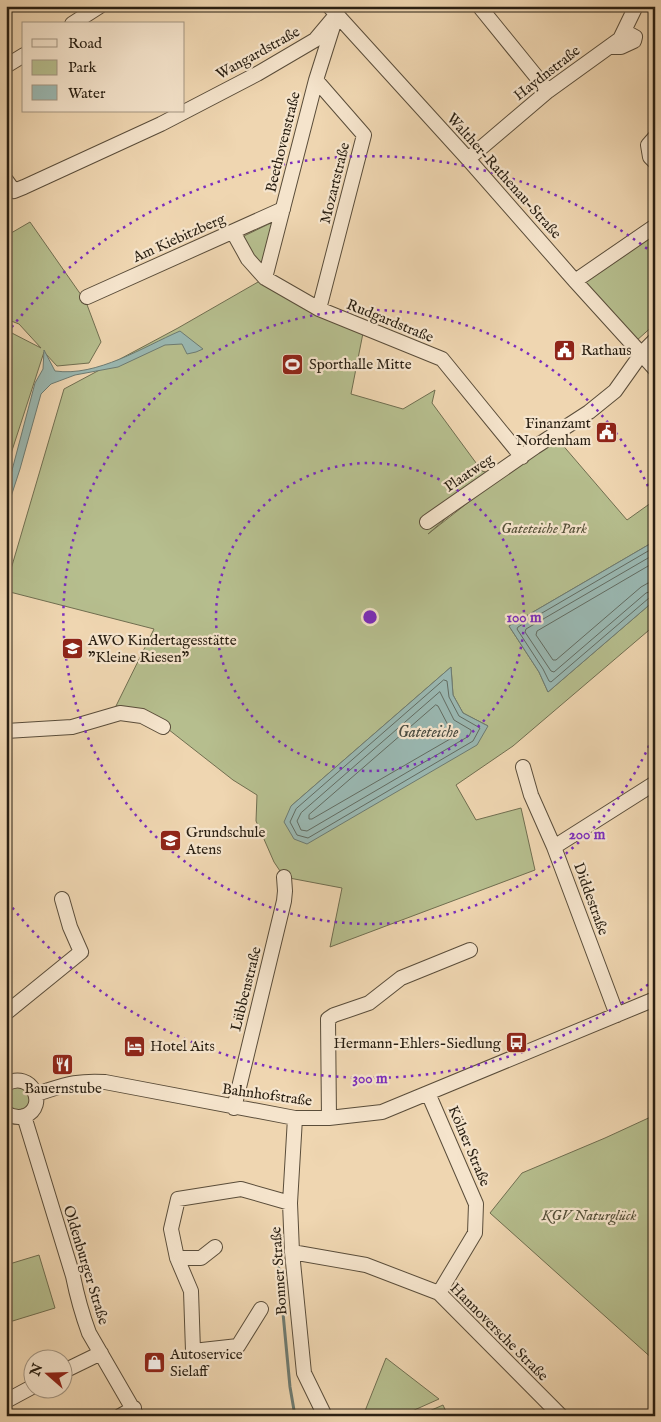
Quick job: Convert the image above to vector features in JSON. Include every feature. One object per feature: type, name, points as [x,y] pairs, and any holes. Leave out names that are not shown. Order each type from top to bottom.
[{"type":"street","points":[[75,22],[100,6]]},
{"type":"street","points":[[479,6],[548,91]]},
{"type":"street","name":"Haydnstraße","points":[[468,159],[548,91],[620,39],[636,6]]},
{"type":"street","name":"Beethovenstraße","points":[[265,278],[333,10]]},
{"type":"street","name":"Walther-Rathenau-Straße","points":[[333,10],[655,369]]},
{"type":"street","name":"Wangardstraße","points":[[185,112],[257,74],[315,40],[333,10]]},
{"type":"street","points":[[6,66],[22,56]]},
{"type":"street","name":"Mozartstraße","points":[[316,80],[364,136],[319,309]]},
{"type":"street","name":"Wangardstraße","points":[[6,180],[14,191],[184,112]]},
{"type":"street","points":[[651,141],[650,157],[655,162]]},
{"type":"street","name":"Am Kiebitzberg","points":[[87,297],[283,209]]},
{"type":"street","points":[[575,281],[655,226]]},
{"type":"street","name":"Rudgardstraße","points":[[233,232],[248,259],[265,278],[319,309],[442,359],[522,457]]},
{"type":"street","name":"Plaatweg","points":[[426,522],[589,412],[615,391],[642,353],[655,340]]},
{"type":"street","points":[[6,731],[72,727],[120,713],[142,716],[163,727]]},
{"type":"street","name":"Diddestraße","points":[[523,767],[531,795],[554,847],[617,1015]]},
{"type":"street","points":[[554,847],[655,783]]},
{"type":"street","name":"Lübbenstraße","points":[[234,1108],[284,901],[284,877]]},
{"type":"street","points":[[6,1014],[81,952],[70,927],[62,899]]},
{"type":"street","points":[[329,1118],[328,1019],[334,1015],[369,1003],[402,978],[470,950]]},
{"type":"street","name":"Bahnhofstraße","points":[[36,1094],[67,1084],[88,1081],[105,1082],[234,1108],[295,1118],[329,1118],[382,1112],[655,999]]},
{"type":"street","points":[[6,1068],[8,1083],[18,1080],[24,1081],[30,1084],[36,1094],[34,1108],[30,1113],[18,1117],[6,1113]]},
{"type":"street","name":"Kölner Straße","points":[[428,1093],[476,1204],[475,1234],[439,1293]]},
{"type":"street","name":"Oldenburger Straße","points":[[24,1116],[73,1276],[84,1320],[89,1333],[136,1412]]},
{"type":"street","name":"Bonner Straße","points":[[295,1118],[290,1203],[292,1252],[304,1373],[325,1416]]},
{"type":"street","points":[[261,1310],[238,1346],[194,1351],[191,1291],[177,1258],[171,1229],[178,1199],[241,1189],[290,1203]]},
{"type":"street","points":[[177,1258],[201,1258],[215,1247]]},
{"type":"street","name":"Hannoversche Straße","points":[[292,1252],[366,1265],[439,1293],[561,1416]]},
{"type":"street","points":[[72,1367],[101,1353]]},
{"type":"street","points":[[6,1401],[22,1392]]},
{"type":"street","points":[[120,1416],[136,1412]]},
{"type":"green space","points":[[30,222],[86,302],[101,342],[89,363],[57,366],[44,352],[6,469],[6,330],[41,348],[19,324],[6,319],[6,236]]},
{"type":"green space","points":[[273,222],[264,268],[244,243],[244,236]]},
{"type":"green space","points":[[655,227],[655,324],[636,341],[579,281]]},
{"type":"green space","name":"Gateteiche Park","points":[[265,278],[364,328],[351,394],[403,409],[435,390],[432,403],[482,471],[496,475],[428,534],[554,435],[627,520],[655,500],[655,541],[509,626],[539,672],[548,692],[655,600],[655,625],[513,746],[456,785],[476,820],[521,808],[535,870],[330,947],[342,888],[284,877],[274,862],[256,821],[257,795],[233,780],[150,715],[116,706],[154,629],[6,591],[64,389],[178,328]],"holes":[[[451,667],[453,695],[463,713],[488,726],[291,806]]]},
{"type":"green space","points":[[18,1087],[23,1088],[29,1094],[29,1104],[23,1110],[18,1111],[13,1110],[7,1104],[6,1099],[7,1094],[13,1088]]},
{"type":"green space","name":"KGV Naturglück","points":[[655,1115],[655,1361],[490,1213],[522,1173]]},
{"type":"green space","points":[[39,1255],[55,1308],[6,1323],[6,1265]]},
{"type":"green space","points":[[386,1358],[439,1399],[401,1416],[363,1416]]},
{"type":"green space","points":[[443,1405],[448,1416],[418,1416]]},
{"type":"water","points":[[180,331],[203,349],[187,354],[182,344],[165,345],[118,367],[75,375],[51,384],[41,394],[6,512],[6,493],[35,383],[43,369],[44,350],[55,371],[87,370],[119,359]]},
{"type":"water","points":[[655,541],[655,600],[548,692],[539,672],[509,626]]},
{"type":"water","name":"Gateteiche","points":[[451,667],[453,695],[463,713],[488,726],[477,745],[307,844],[294,839],[284,822],[291,806]]},
{"type":"waterway","points":[[276,1239],[290,1387],[295,1416]]},
{"type":"place","name":"Rathaus","points":[[565,350]]},
{"type":"place","name":"Sporthalle Mitte","points":[[293,364]]},
{"type":"place","name":"Finanzamt Nordenham","points":[[607,432]]},
{"type":"place","name":"AWO Kindertagesstätte \"Kleine Riesen\"","points":[[72,649]]},
{"type":"place","name":"Grundschule Atens","points":[[170,841]]},
{"type":"place","name":"Hermann-Ehlers-Siedlung","points":[[517,1043]]},
{"type":"place","name":"Hotel Aits","points":[[134,1046]]},
{"type":"place","name":"Bauernstube","points":[[63,1065]]},
{"type":"place","name":"Autoservice Sielaff","points":[[154,1363]]}]
